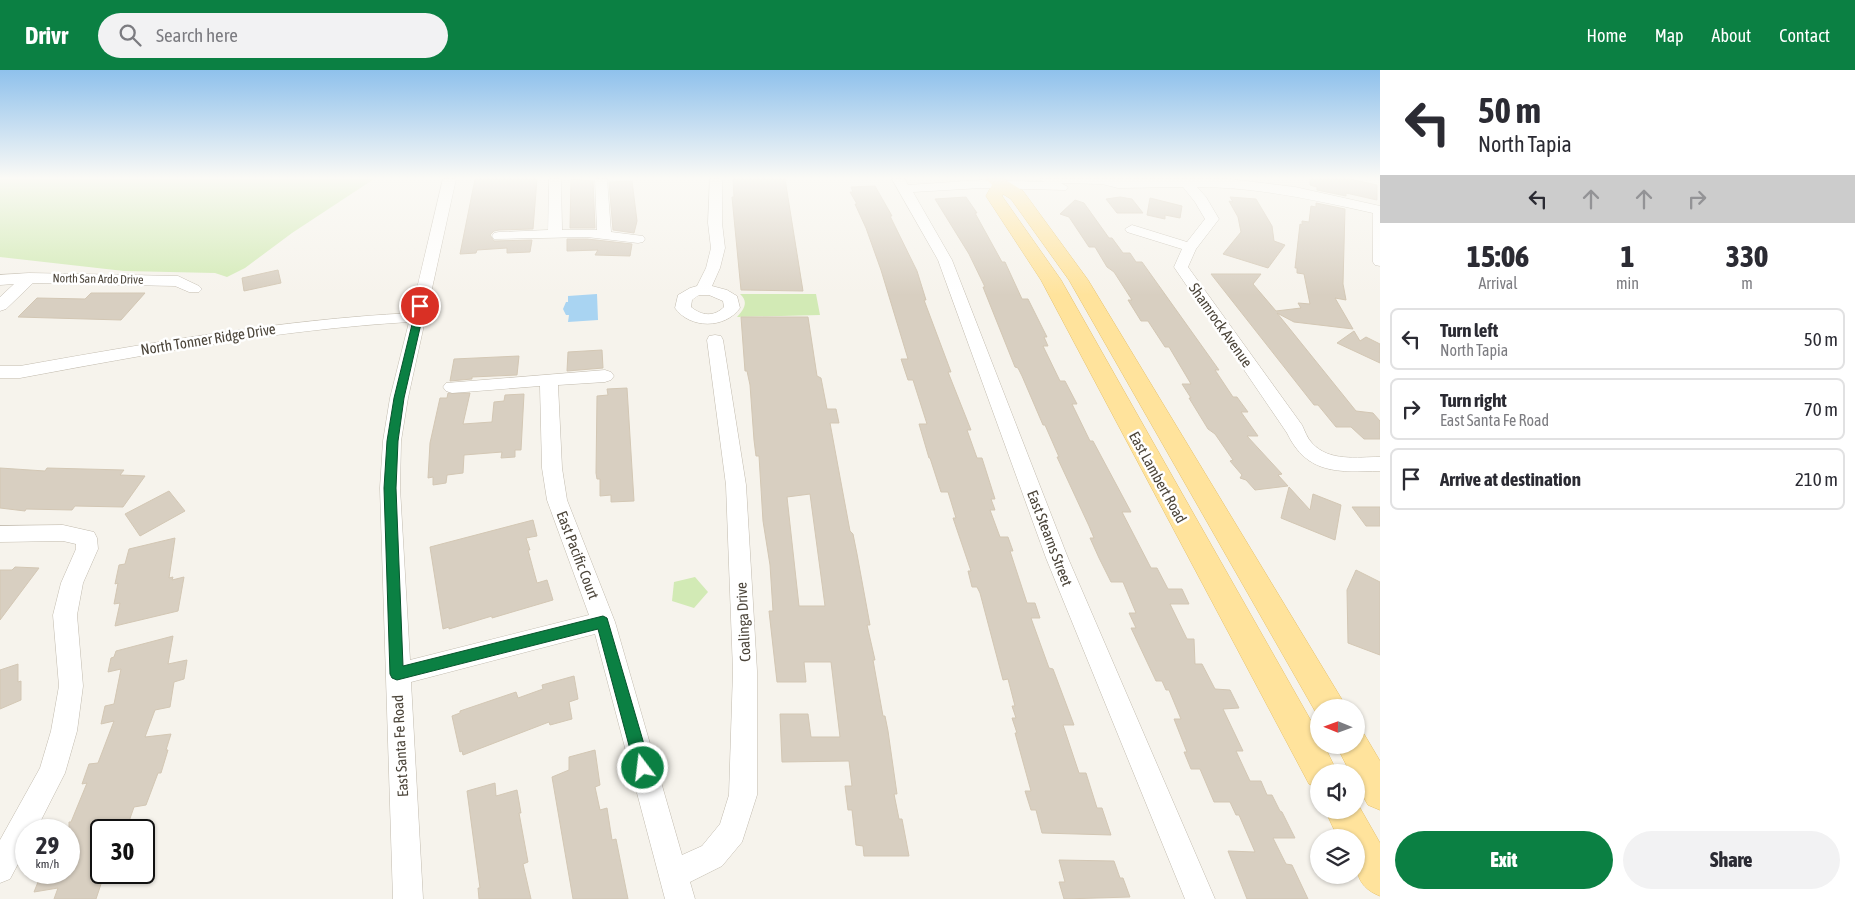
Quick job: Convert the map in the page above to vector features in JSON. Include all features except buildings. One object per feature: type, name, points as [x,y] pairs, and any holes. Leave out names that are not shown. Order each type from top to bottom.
[{"type":"main road","name":"East Lambert Road","points":[[1009,218],[1051,280],[1317,764]]},
{"type":"main road","name":"East Lambert Road","points":[[1033,218],[1078,280],[1325,699]]},
{"type":"main road","points":[[1357,754],[1380,793]]},
{"type":"main road","points":[[1347,819],[1380,878]]},
{"type":"street","name":"East Santa Fe Road","points":[[408,899],[390,488],[392,441],[399,398],[441,218]]},
{"type":"street","points":[[555,218],[555,233]]},
{"type":"street","points":[[603,218],[604,235]]},
{"type":"street","points":[[715,218],[718,248],[709,290],[727,296],[732,304],[729,312],[717,329]]},
{"type":"street","name":"East Stearns Street","points":[[920,218],[948,268],[1057,558],[1200,899]]},
{"type":"street","name":"Shamrock Avenue","points":[[1211,218],[1204,232],[1183,257],[1181,267],[1295,430],[1305,448],[1324,462],[1342,465],[1380,464]]},
{"type":"street","points":[[1380,223],[1380,262]]},
{"type":"street","points":[[1132,229],[1190,247]]},
{"type":"street","points":[[499,236],[587,232],[638,239]]},
{"type":"street","points":[[0,306],[29,278]]},
{"type":"street","name":"North San Ardo Drive","points":[[0,280],[29,278],[178,281],[194,289]]},
{"type":"street","name":"Coalinga Drive","points":[[709,290],[689,294],[682,303],[686,313],[700,319],[707,337],[717,329]]},
{"type":"street","name":"North Tonner Ridge Drive","points":[[0,372],[20,372],[251,331],[339,321],[417,317]]},
{"type":"street","name":"Coalinga Drive","points":[[675,874],[712,856],[732,832],[743,795],[746,671],[736,485],[717,329]]},
{"type":"street","points":[[452,387],[605,376]]},
{"type":"street","name":"East Pacific Court","points":[[549,380],[552,468],[557,500],[603,622],[653,803],[675,874],[680,899]]},
{"type":"street","points":[[0,534],[63,533],[86,538],[87,549],[72,583],[65,615],[71,686],[64,731],[52,774],[0,869]]},
{"type":"street","points":[[397,674],[603,622]]},
{"type":"green space","points":[[0,218],[315,218],[245,268],[227,277],[215,273],[124,271],[0,257]]},
{"type":"green space","points":[[740,294],[816,294],[820,315],[737,317],[745,303]]},
{"type":"green space","points":[[695,577],[708,592],[694,608],[672,601],[674,582]]},
{"type":"water","points":[[597,294],[598,320],[568,322],[569,315],[566,315],[563,309],[566,302],[568,302],[568,296]]},
{"type":"route","points":[[420,306],[399,398],[392,441],[390,488],[397,674],[603,622],[643,768]]}]
